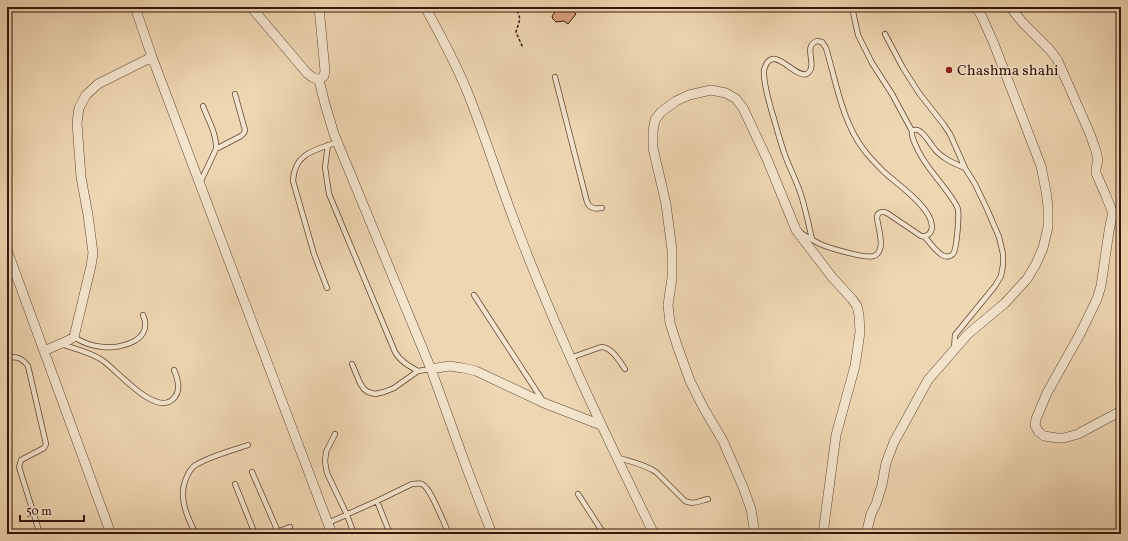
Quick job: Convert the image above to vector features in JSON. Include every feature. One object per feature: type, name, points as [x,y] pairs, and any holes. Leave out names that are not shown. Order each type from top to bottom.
[{"type":"street","points":[[135,7],[152,57],[332,534]]},
{"type":"street","points":[[251,7],[307,73],[320,80]]},
{"type":"street","points":[[319,7],[325,71],[324,76],[320,80]]},
{"type":"street","points":[[425,7],[448,48],[467,91],[519,235],[553,320],[601,426],[654,534]]},
{"type":"street","points":[[866,534],[871,514],[880,492],[886,463],[894,442],[928,380],[968,334],[1005,302],[1027,279],[1044,248],[1048,227],[1048,207],[1042,171],[1037,153],[1012,94],[994,44],[976,7]]},
{"type":"street","points":[[1010,7],[1023,24],[1049,49],[1057,59],[1096,151],[1098,160],[1096,173],[1109,204],[1112,216],[1097,299],[1080,334],[1047,393],[1036,419],[1036,425],[1038,431],[1044,436],[1064,438],[1078,434],[1121,411]]},
{"type":"street","points":[[44,351],[74,337],[93,253],[81,177],[77,123],[79,108],[86,95],[98,84],[152,57]]},
{"type":"street","points":[[320,80],[325,104],[338,142],[431,369],[492,534]]},
{"type":"street","points":[[755,534],[751,509],[743,487],[723,441],[690,381],[670,323],[668,305],[672,278],[672,250],[666,204],[653,148],[655,120],[662,112],[676,101],[689,95],[711,90],[726,93],[736,99],[743,108],[767,159],[796,230],[832,278],[857,306],[860,332],[855,366],[836,435],[823,534]]},
{"type":"street","points":[[7,250],[10,269],[44,351],[111,534]]},
{"type":"street","points":[[431,369],[449,366],[476,371],[544,403],[601,426]]},
{"type":"lane","points":[[796,230],[821,244],[865,256],[874,256],[881,247],[877,216],[880,212],[883,212],[925,237],[941,255],[946,257],[950,256],[955,250],[958,216],[956,205],[920,155],[912,136],[912,131],[892,94],[872,63],[858,35],[852,7]]},
{"type":"lane","points":[[884,34],[919,93],[950,134],[999,237],[1003,254],[1001,276],[995,286],[955,335],[954,351]]},
{"type":"lane","points":[[812,239],[802,197],[786,157],[767,93],[764,70],[766,64],[770,60],[776,59],[801,73],[808,73],[812,64],[810,48],[812,44],[817,41],[822,42],[826,48],[846,120],[863,149],[875,163],[915,199],[929,216],[931,221],[931,230],[928,236],[925,237]]},
{"type":"lane","points":[[555,77],[587,202],[591,208],[602,208]]},
{"type":"lane","points":[[216,149],[240,136],[245,130],[235,94]]},
{"type":"lane","points":[[200,183],[216,149],[214,135],[203,106]]},
{"type":"lane","points":[[912,131],[919,130],[933,148],[943,157],[950,162],[965,168]]},
{"type":"lane","points":[[327,288],[314,254],[293,181],[293,173],[295,166],[300,159],[308,152],[338,142]]},
{"type":"lane","points":[[328,145],[325,167],[331,200],[394,352],[403,362],[418,371]]},
{"type":"lane","points":[[474,295],[544,403]]},
{"type":"lane","points":[[74,337],[80,342],[103,347],[129,344],[143,333],[146,324],[143,315]]},
{"type":"lane","points":[[61,344],[98,357],[129,384],[146,396],[159,402],[168,402],[174,399],[177,393],[177,378],[174,370]]},
{"type":"lane","points":[[570,358],[605,347],[609,349],[625,369]]},
{"type":"lane","points":[[7,358],[18,357],[28,366],[46,444],[44,448],[21,460],[19,466],[40,534]]},
{"type":"lane","points":[[352,364],[364,389],[374,394],[394,388],[418,371],[431,369]]},
{"type":"lane","points":[[335,434],[326,452],[325,462],[327,473],[347,514],[354,534]]},
{"type":"lane","points":[[196,534],[186,512],[183,500],[183,492],[188,474],[192,468],[201,462],[248,445]]},
{"type":"lane","points":[[617,458],[642,464],[650,468],[689,503],[693,504],[708,499]]},
{"type":"lane","points":[[252,472],[279,533]]},
{"type":"lane","points":[[328,523],[417,483],[422,484],[429,491],[449,534]]},
{"type":"lane","points":[[235,484],[255,534]]},
{"type":"lane","points":[[578,494],[604,534]]},
{"type":"lane","points":[[377,501],[390,534]]},
{"type":"lane","points":[[271,534],[279,533],[290,527]]},
{"type":"path","points":[[520,7],[518,10],[520,19],[516,32],[523,48]]},
{"type":"building","points":[[559,7],[568,7],[576,14],[568,24],[564,21],[556,22],[553,19],[552,16]]},
{"type":"place","name":"Chashma shahi","points":[[949,70]]}]
